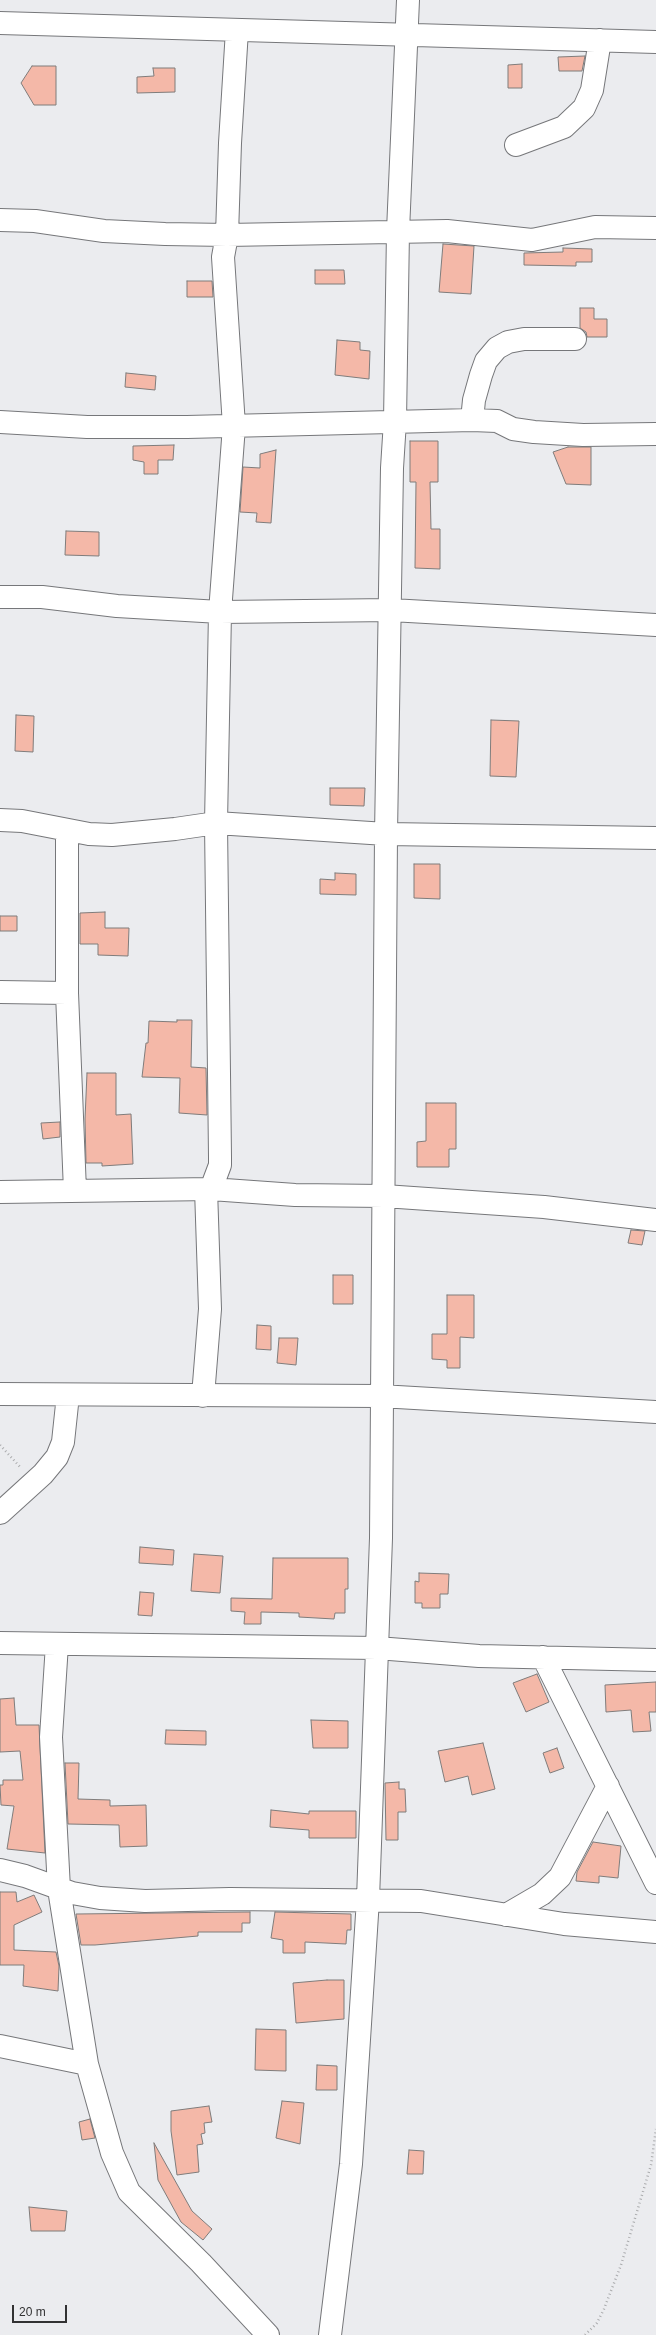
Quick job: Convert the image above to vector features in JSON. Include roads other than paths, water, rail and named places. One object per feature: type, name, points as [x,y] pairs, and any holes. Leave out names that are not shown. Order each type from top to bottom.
[{"type":"street","points":[[330,2335],[351,2164],[368,1899],[381,1538],[380,1396],[384,1196],[386,834],[391,610],[392,468],[395,421],[398,231],[408,0]]},
{"type":"street","points":[[0,23],[656,42]]},
{"type":"street","points":[[203,1396],[210,1309],[209,1189],[220,1165],[216,823],[220,612],[234,426],[223,257],[227,235],[230,143],[237,30]]},
{"type":"street","points":[[516,145],[564,127],[584,108],[592,90],[600,40]]},
{"type":"street","points":[[0,220],[35,221],[104,231],[227,235],[447,231],[532,240],[595,227],[656,228]]},
{"type":"street","points":[[472,420],[474,400],[481,375],[486,361],[497,348],[508,342],[524,339],[575,339]]},
{"type":"street","points":[[0,422],[87,427],[234,426],[472,420],[497,421],[513,429],[534,432],[583,435],[656,434]]},
{"type":"street","points":[[0,597],[42,597],[117,606],[220,612],[391,610],[656,625]]},
{"type":"street","points":[[0,820],[22,821],[89,834],[112,835],[216,823],[386,834],[656,838]]},
{"type":"street","points":[[67,830],[67,993],[75,1191]]},
{"type":"street","points":[[0,992],[67,993]]},
{"type":"street","points":[[0,1192],[209,1189],[295,1195],[384,1196],[544,1207],[656,1220]]},
{"type":"street","points":[[0,1394],[380,1396],[656,1412]]},
{"type":"street","points":[[0,1513],[32,1484],[57,1457],[63,1442],[68,1395]]},
{"type":"street","points":[[0,1643],[376,1648],[479,1656],[656,1660]]},
{"type":"street","points":[[57,1644],[51,1737],[60,1889],[87,2064],[112,2153],[129,2192],[201,2263],[268,2335]]},
{"type":"street","points":[[543,1657],[656,1883]]},
{"type":"street","points":[[506,1915],[542,1894],[560,1877],[608,1786]]},
{"type":"street","points":[[0,1870],[25,1876],[60,1889],[100,1898],[145,1901],[368,1899],[421,1902],[588,1927],[656,1932]]},
{"type":"street","points":[[0,2046],[87,2064]]}]
